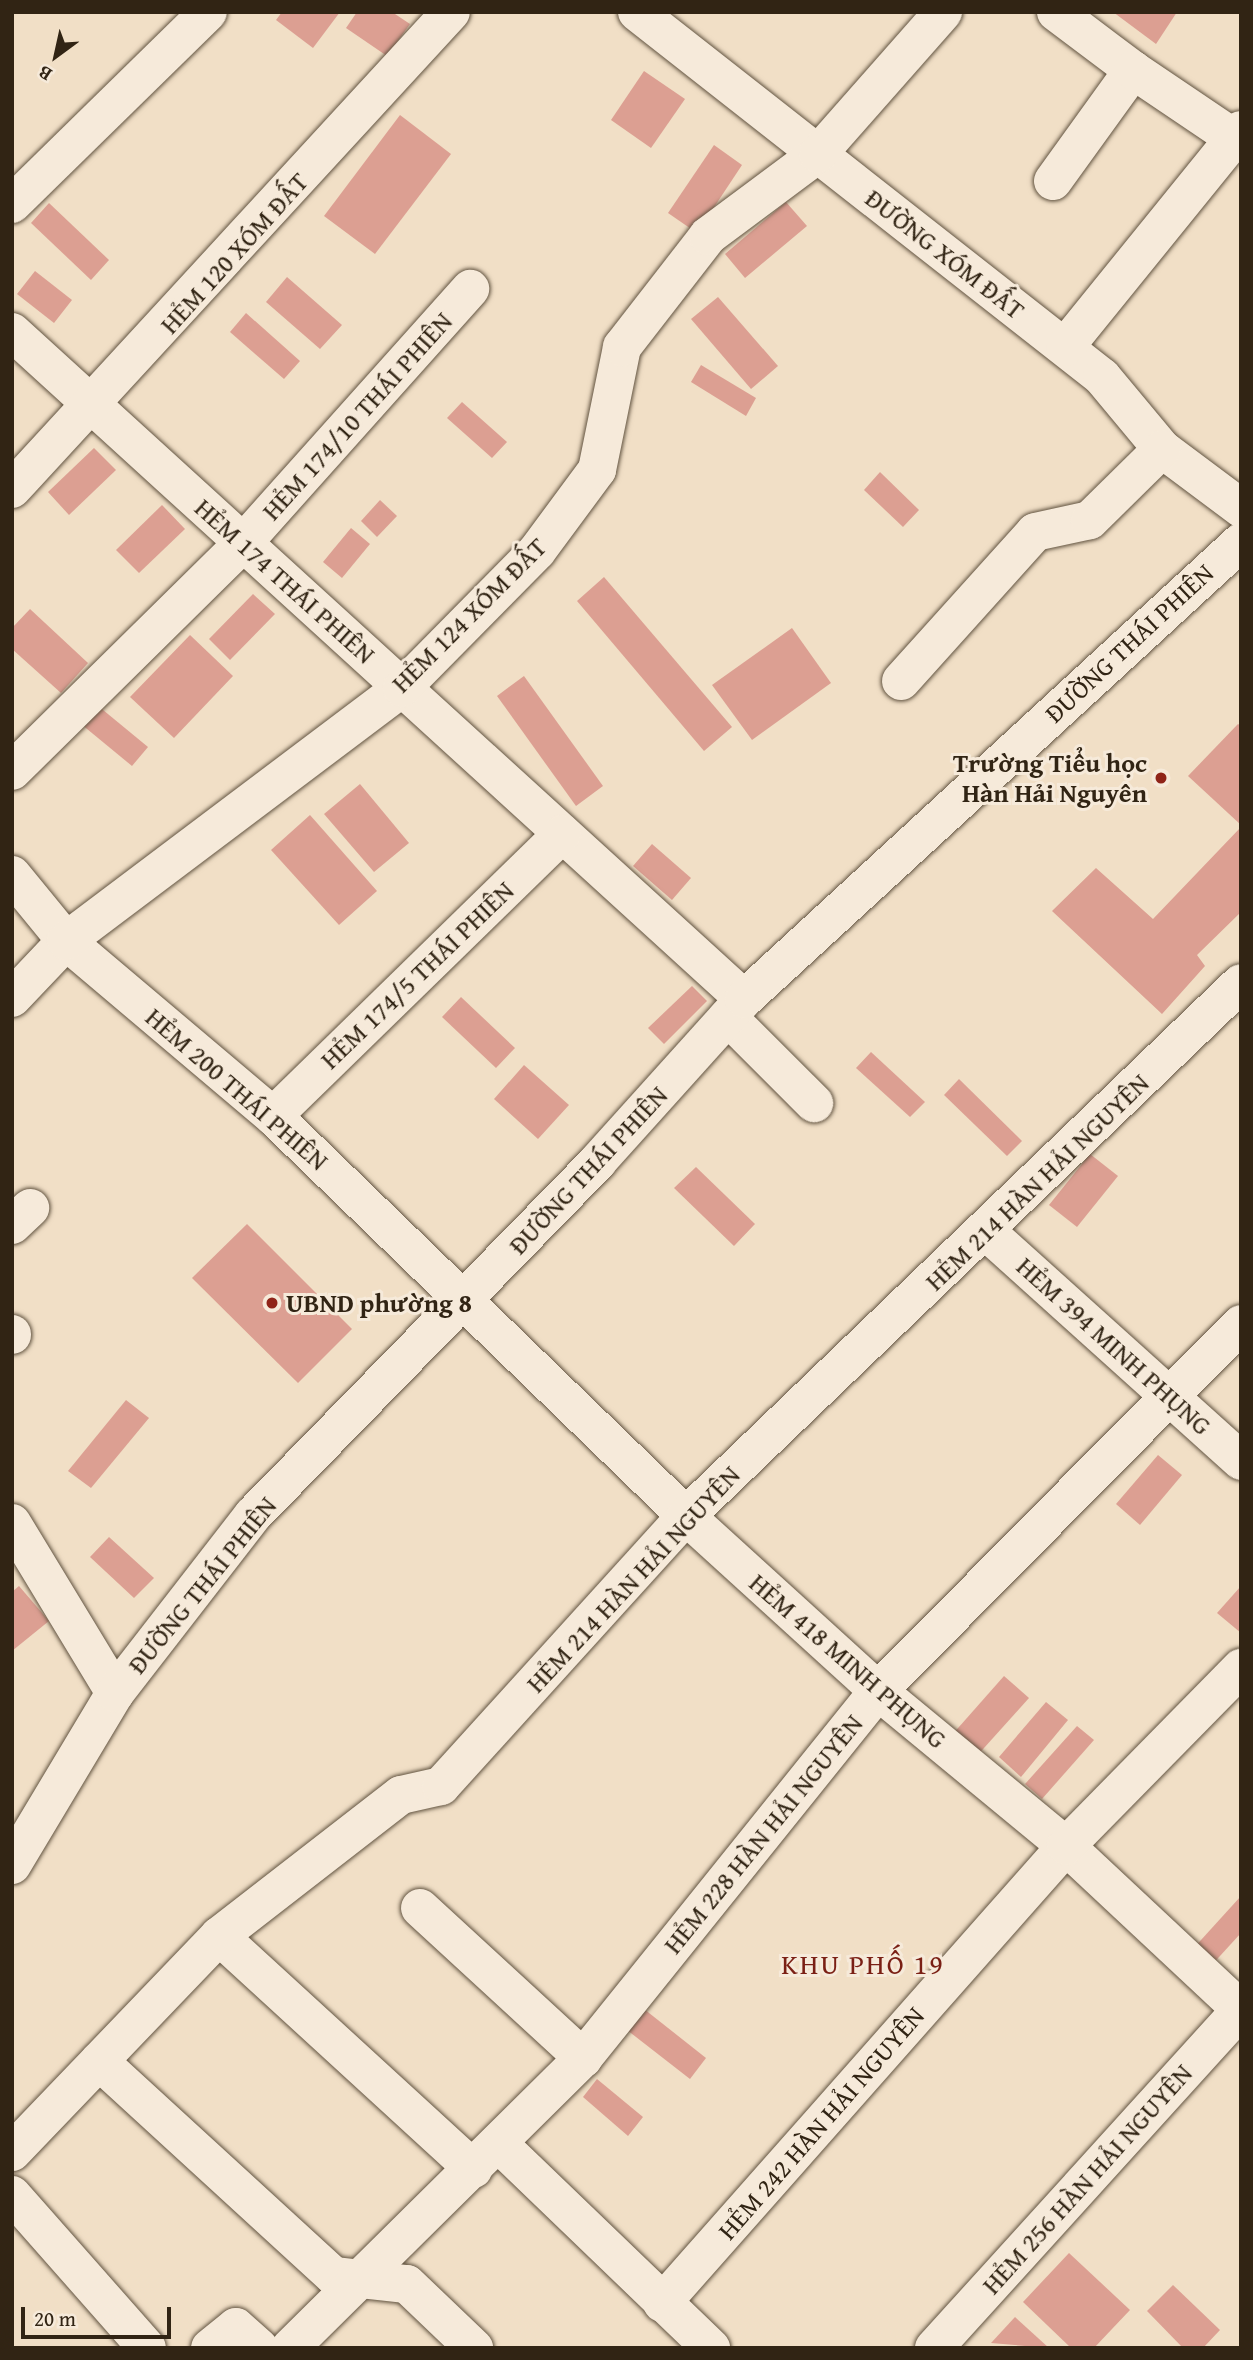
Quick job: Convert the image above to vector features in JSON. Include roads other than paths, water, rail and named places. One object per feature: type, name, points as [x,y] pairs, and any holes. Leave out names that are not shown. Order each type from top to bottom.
[{"type":"street","points":[[12,204],[208,12]]},
{"type":"street","name":"HẺM 120 XÓM ĐẤT","points":[[12,489],[94,407],[451,12]]},
{"type":"street","name":"ĐƯỜNG XÓM ĐẤT","points":[[637,12],[1102,377],[1162,449],[1241,508]]},
{"type":"street","name":"HẺM 124 XÓM ĐẤT","points":[[12,998],[61,945],[401,688],[537,551],[597,470],[622,347],[708,236],[818,154],[943,12]]},
{"type":"street","points":[[1056,12],[1133,69],[1237,134],[1065,347]]},
{"type":"street","points":[[1053,181],[1133,69]]},
{"type":"street","name":"HẺM 174/10 THÁI PHIÊN","points":[[12,771],[243,543],[470,289]]},
{"type":"street","name":"HẺM 174 THÁI PHIÊN","points":[[12,332],[562,834],[736,1008],[814,1103]]},
{"type":"street","points":[[901,681],[1035,532],[1090,520],[1162,449]]},
{"type":"street","name":"ĐƯỜNG THÁI PHIÊN","points":[[12,1865],[115,1693],[253,1515],[467,1298],[736,1008],[1241,542]]},
{"type":"street","name":"HẺM 174/5 THÁI PHIÊN","points":[[273,1116],[562,834]]},
{"type":"street","name":"HẺM 200 THÁI PHIÊN","points":[[12,875],[61,945],[273,1116],[467,1298]]},
{"type":"street","points":[[12,959],[61,945]]},
{"type":"street","name":"HẺM 214 HÀN HẢI NGUYÊN","points":[[12,2152],[219,1936],[401,1795],[441,1786],[686,1516],[987,1232],[1241,983]]},
{"type":"street","name":"HẺM 394 MINH PHỤNG","points":[[987,1232],[1171,1392],[1241,1461]]},
{"type":"street","name":"HẺM 418 MINH PHỤNG","points":[[467,1298],[686,1516],[878,1691],[1066,1846],[1241,2010]]},
{"type":"street","name":"HẺM 228 HÀN HẢI NGUYÊN","points":[[290,2348],[366,2279],[583,2058],[878,1691],[1241,1324]]},
{"type":"street","points":[[12,1523],[115,1693]]},
{"type":"street","name":"HẺM 242 HÀN HẢI NGUYÊN","points":[[662,2303],[1066,1846],[1241,1668]]},
{"type":"street","points":[[420,1908],[583,2058]]},
{"type":"street","points":[[219,1936],[662,2303],[710,2348]]},
{"type":"street","name":"HẺM 256 HÀN HẢI NGUYÊN","points":[[934,2348],[1241,2010]]},
{"type":"street","points":[[99,2061],[334,2276],[407,2284],[474,2348]]},
{"type":"street","points":[[12,2195],[147,2348]]},
{"type":"street","points":[[210,2348],[236,2327],[259,2348]]},
{"type":"place","name":"Trường Tiểu học Hàn Hải Nguyên","points":[[1161,778]]},
{"type":"place","name":"UBND phường 8","points":[[272,1303]]},
{"type":"district","name":"KHU PHỐ 19","points":[[863,1964]]}]
